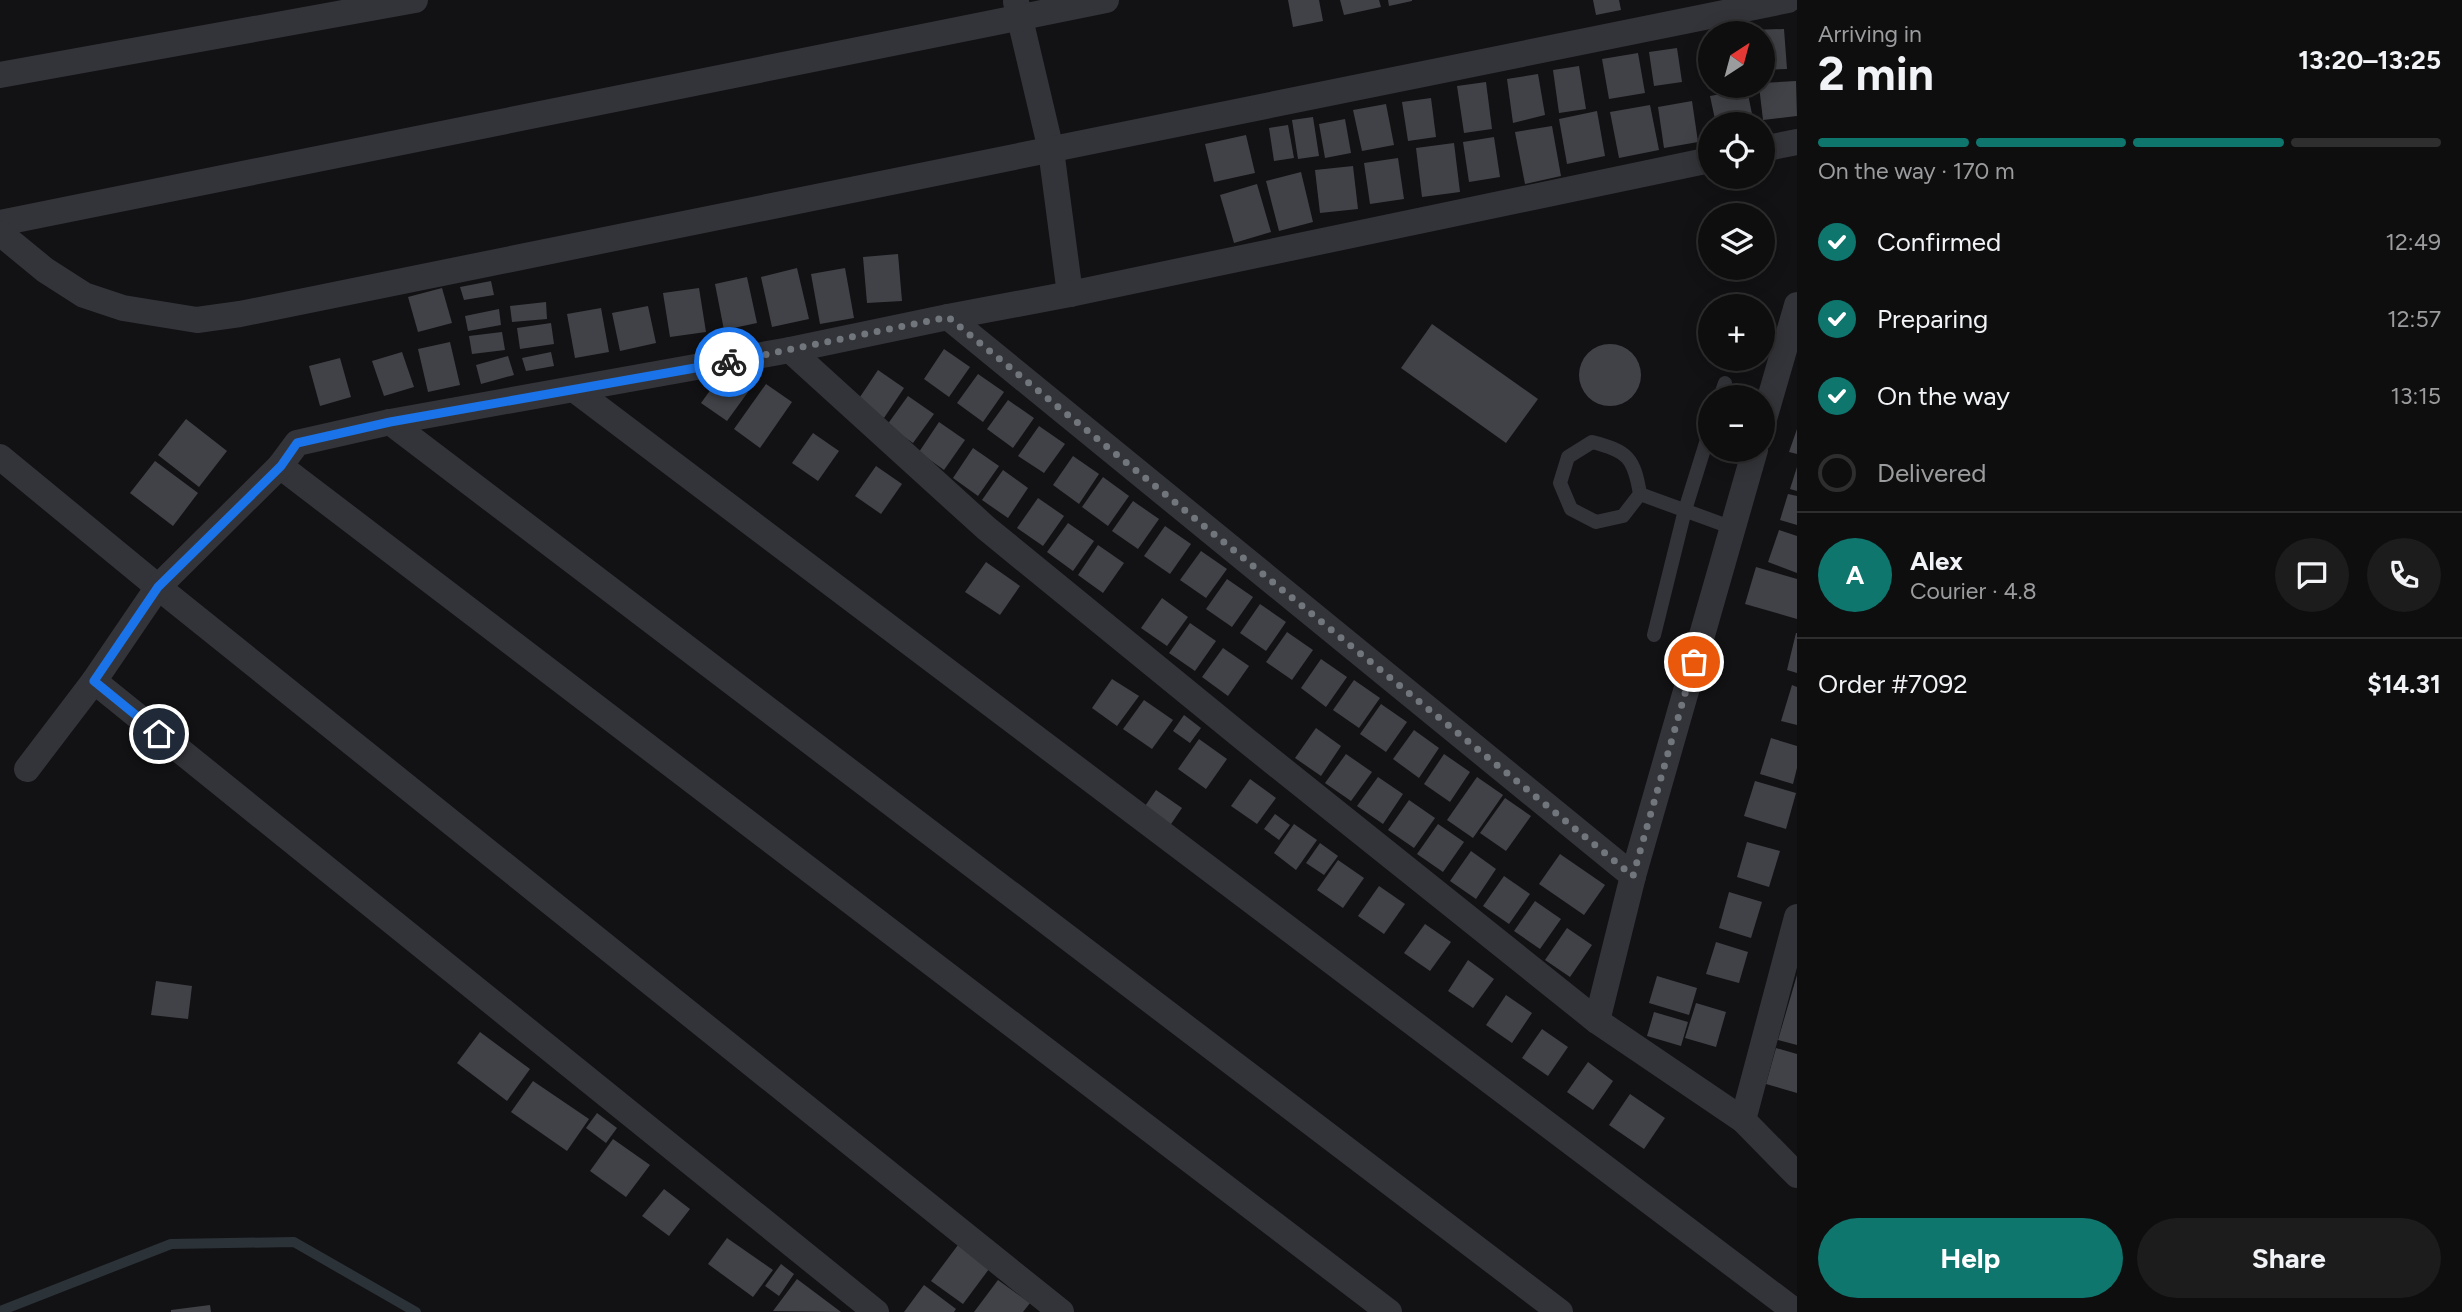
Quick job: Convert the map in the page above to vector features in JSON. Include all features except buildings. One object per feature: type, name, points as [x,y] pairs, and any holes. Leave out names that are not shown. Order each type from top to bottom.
[{"type":"street","points":[[0,75],[415,0]]},
{"type":"street","points":[[0,223],[1018,8],[1105,0]]},
{"type":"street","points":[[0,233],[45,270],[84,295],[123,308],[197,320],[240,314],[1788,0]]},
{"type":"street","points":[[1018,8],[1051,150],[1070,295]]},
{"type":"street","points":[[1775,146],[1797,142]]},
{"type":"street","points":[[27,769],[94,681],[158,587],[281,466],[297,443],[390,422],[790,350],[1070,295],[1698,163]]},
{"type":"street","points":[[1775,388],[1792,339],[1797,305]]},
{"type":"street","points":[[948,317],[1633,876]]},
{"type":"street","points":[[790,350],[986,528],[1597,1021],[1743,1120],[1797,1175]]},
{"type":"street","points":[[575,390],[1796,1312]]},
{"type":"street","points":[[390,422],[1560,1312]]},
{"type":"street","points":[[0,457],[1061,1312]]},
{"type":"street","points":[[1597,1021],[1633,876],[1751,462]]},
{"type":"street","points":[[281,466],[1389,1312]]},
{"type":"street","points":[[94,681],[876,1312]]},
{"type":"street","points":[[1743,1120],[1797,917]]},
{"type":"lane","points":[[1592,442],[1618,448],[1636,468],[1640,494],[1623,516],[1596,522],[1571,509],[1560,483],[1569,457],[1592,442]]},
{"type":"lane","points":[[1654,635],[1685,510],[1700,462]]},
{"type":"lane","points":[[1640,494],[1732,528]]},
{"type":"waterway","points":[[0,1311],[171,1244],[294,1242],[416,1312]]},
{"type":"way so far","points":[[729,362],[948,317],[1633,876],[1694,662]]},
{"type":"route","points":[[159,734],[94,681],[158,587],[281,466],[297,443],[390,422],[729,362]]}]
